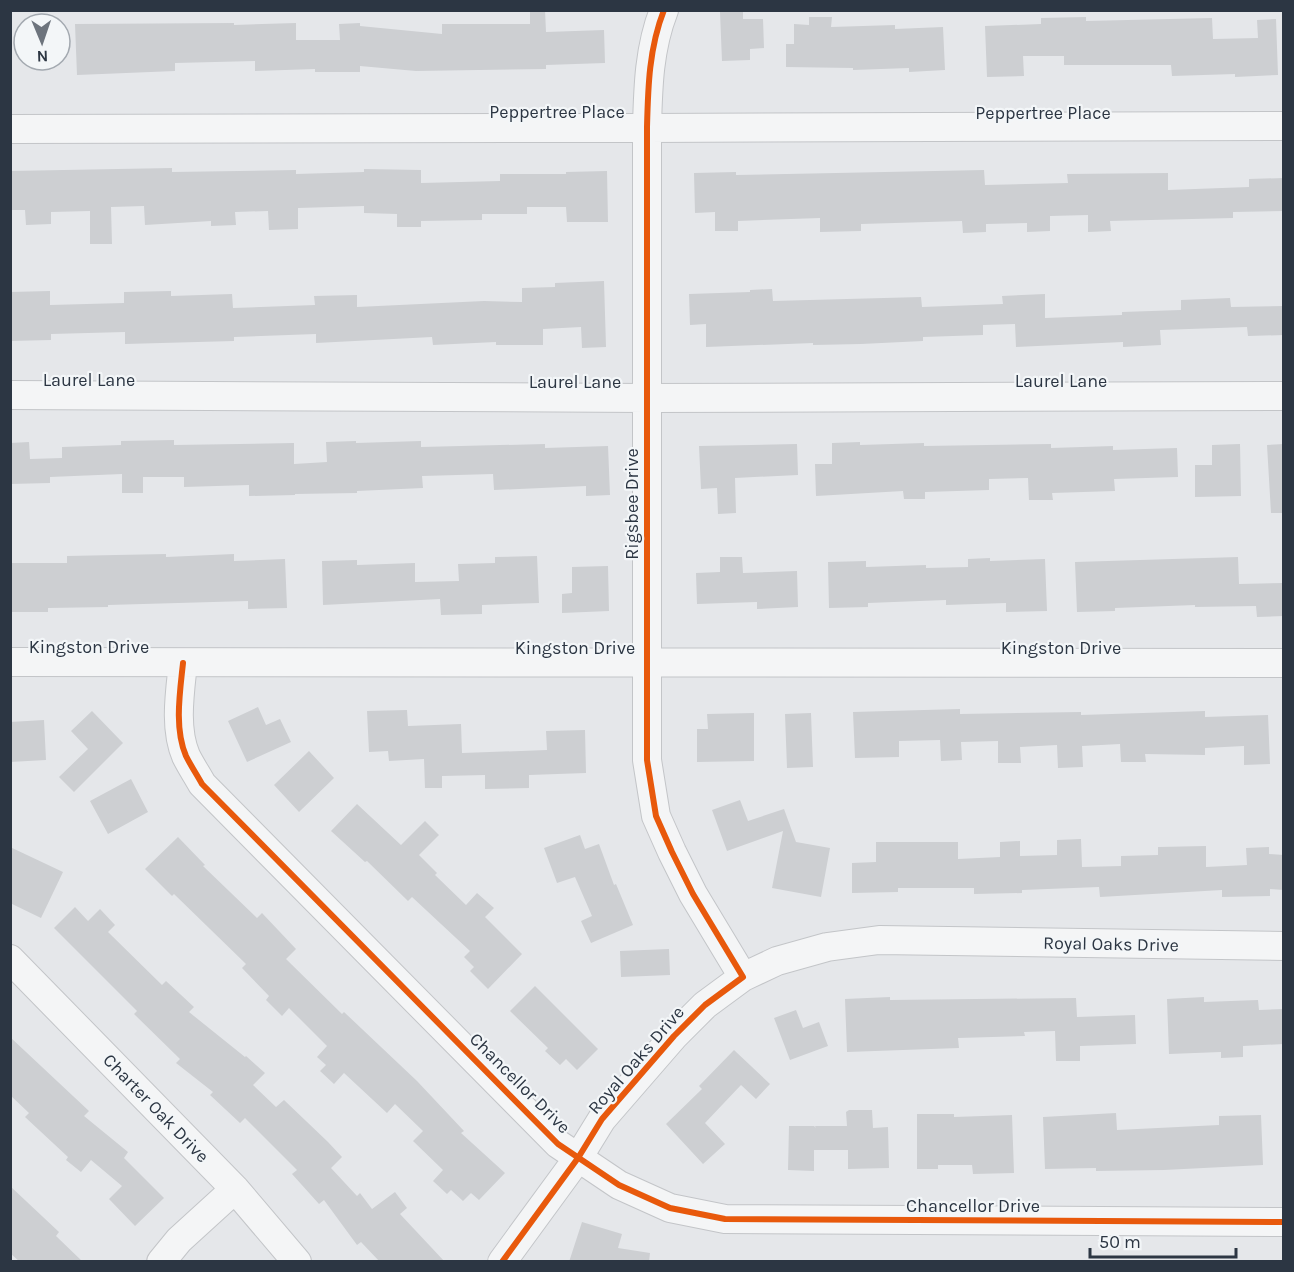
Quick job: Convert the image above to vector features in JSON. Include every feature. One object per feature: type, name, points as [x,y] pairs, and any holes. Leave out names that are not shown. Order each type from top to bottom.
[{"type":"street","name":"Rigsbee Drive","points":[[664,10],[658,26],[649,69],[647,127],[648,760],[656,816],[693,894],[743,977]]},
{"type":"street","name":"Peppertree Place","points":[[10,129],[647,127],[781,129],[1284,126]]},
{"type":"street","name":"Laurel Lane","points":[[10,395],[647,398],[1284,396]]},
{"type":"street","name":"Kingston Drive","points":[[10,662],[1284,663]]},
{"type":"street","name":"Chancellor Drive","points":[[183,663],[180,700],[181,732],[186,755],[202,784],[558,1144],[620,1185],[670,1208],[725,1219],[1284,1222]]},
{"type":"street","name":"Royal Oaks Drive","points":[[502,1262],[578,1158],[602,1119],[674,1036],[705,1005],[743,977],[777,961],[817,950],[879,940],[1284,946]]},
{"type":"street","name":"Charter Oak Drive","points":[[10,959],[235,1189],[297,1262]]},
{"type":"street","points":[[161,1262],[179,1240],[235,1189]]},
{"type":"building","points":[[530,10],[545,10],[546,32],[604,30],[605,63],[546,65],[546,69],[416,71],[360,66],[360,72],[315,72],[315,69],[255,71],[255,61],[175,63],[175,71],[77,75],[75,24],[296,23],[296,40],[340,40],[339,24],[360,23],[360,26],[442,34],[442,24],[530,24]]},
{"type":"building","points":[[743,11],[743,19],[763,19],[764,48],[750,49],[750,60],[722,61],[720,12]]},
{"type":"building","points":[[809,17],[832,17],[831,27],[895,25],[895,29],[943,27],[945,70],[909,72],[909,68],[853,70],[853,68],[786,67],[786,44],[794,44],[794,24],[809,25]]},
{"type":"building","points":[[1086,17],[1086,21],[1212,18],[1213,39],[1258,38],[1257,20],[1276,19],[1278,75],[1172,76],[1171,65],[1064,65],[1064,56],[1023,56],[1024,76],[987,77],[985,26],[1041,24],[1041,18]]},
{"type":"building","points":[[172,168],[172,172],[296,170],[296,174],[364,172],[364,169],[421,170],[421,183],[500,181],[500,174],[566,174],[566,172],[607,171],[608,222],[567,222],[566,207],[527,207],[527,214],[482,214],[482,220],[421,221],[421,227],[397,227],[397,214],[364,213],[364,206],[298,208],[298,229],[269,230],[268,211],[235,212],[236,225],[211,226],[211,221],[145,225],[144,206],[111,207],[112,244],[90,244],[90,211],[51,212],[51,224],[26,225],[25,210],[10,210],[10,171]]},
{"type":"building","points":[[984,170],[985,185],[1068,183],[1067,174],[1168,173],[1168,190],[1249,187],[1249,179],[1284,178],[1284,211],[1233,212],[1233,218],[1110,221],[1111,231],[1088,232],[1088,215],[1050,216],[1050,231],[1027,232],[1027,223],[986,224],[986,232],[963,233],[962,221],[861,224],[861,231],[820,232],[820,218],[738,221],[738,231],[715,231],[715,212],[695,213],[694,173],[736,172],[736,175]]},
{"type":"building","points":[[604,281],[606,347],[582,348],[581,327],[543,329],[543,345],[496,345],[496,342],[433,345],[432,337],[316,343],[316,334],[234,337],[234,341],[125,344],[125,332],[51,334],[51,340],[10,341],[10,292],[50,291],[50,305],[124,303],[124,292],[171,291],[171,296],[232,294],[233,308],[315,305],[314,296],[357,295],[357,307],[484,301],[522,302],[522,288],[555,287],[555,283]]},
{"type":"building","points":[[772,289],[773,301],[921,297],[922,307],[1003,304],[1002,296],[1045,294],[1045,318],[1181,310],[1181,300],[1230,298],[1231,307],[1284,306],[1284,335],[1248,336],[1247,327],[1160,330],[1161,345],[1123,347],[1123,342],[1016,347],[1015,324],[983,325],[983,335],[923,337],[923,341],[706,347],[706,324],[690,325],[689,294]]},
{"type":"building","points":[[174,440],[174,445],[294,443],[294,464],[327,462],[326,442],[421,441],[421,447],[545,444],[545,448],[608,446],[610,495],[586,496],[586,486],[494,490],[493,474],[422,476],[423,488],[357,491],[357,493],[249,496],[249,485],[184,487],[184,477],[143,477],[143,493],[122,493],[122,474],[50,477],[50,483],[10,484],[10,443],[29,442],[30,459],[62,458],[62,447],[121,445],[121,441]]},
{"type":"building","points":[[860,442],[860,445],[924,443],[924,446],[1051,444],[1051,448],[1113,446],[1113,450],[1177,448],[1178,477],[1114,479],[1115,491],[1052,493],[1053,500],[1029,500],[1028,478],[989,479],[989,490],[925,492],[925,499],[904,499],[903,491],[816,496],[815,464],[832,464],[832,443]]},
{"type":"building","points":[[797,444],[798,475],[735,478],[736,513],[718,514],[717,488],[701,489],[699,446]]},
{"type":"building","points":[[1240,444],[1241,496],[1195,497],[1195,465],[1212,465],[1212,445]]},
{"type":"building","points":[[1284,444],[1284,513],[1271,513],[1267,445]]},
{"type":"building","points":[[166,554],[166,557],[234,554],[234,561],[285,559],[287,608],[248,609],[248,601],[108,605],[108,607],[48,608],[48,612],[10,612],[10,563],[67,563],[67,556]]},
{"type":"building","points":[[537,556],[539,603],[482,605],[482,614],[441,615],[440,599],[323,605],[322,561],[357,560],[357,565],[415,563],[415,582],[459,581],[458,564],[495,563],[495,557]]},
{"type":"building","points":[[720,557],[742,557],[743,573],[797,571],[798,607],[757,609],[757,602],[697,604],[696,573],[720,572]]},
{"type":"building","points":[[1238,557],[1239,584],[1284,583],[1284,616],[1257,617],[1256,606],[1195,607],[1195,605],[1077,612],[1075,562]]},
{"type":"building","points":[[990,558],[990,561],[1045,559],[1047,611],[1006,612],[1006,603],[946,605],[946,600],[868,603],[868,607],[829,608],[828,562],[866,561],[866,567],[926,565],[926,568],[968,567],[968,559]]},
{"type":"building","points":[[608,566],[609,611],[562,613],[562,594],[572,593],[572,567]]},
{"type":"building","points":[[258,707],[266,725],[280,719],[291,742],[247,762],[228,721]]},
{"type":"building","points":[[960,709],[960,714],[1081,712],[1081,715],[1205,711],[1205,717],[1268,715],[1270,764],[1244,765],[1244,746],[1205,748],[1205,755],[1145,754],[1146,762],[1121,762],[1120,744],[1082,746],[1083,767],[1058,768],[1057,745],[1020,747],[1021,763],[998,763],[998,741],[961,742],[962,760],[941,761],[940,740],[899,741],[899,757],[855,758],[853,712]]},
{"type":"building","points":[[407,710],[408,726],[461,724],[462,753],[547,750],[546,731],[585,730],[586,773],[529,775],[529,788],[485,789],[485,775],[442,776],[442,788],[425,788],[424,759],[389,761],[388,751],[369,752],[367,711]]},
{"type":"building","points":[[92,711],[123,743],[74,792],[59,777],[88,749],[71,731]]},
{"type":"building","points":[[754,713],[754,761],[697,762],[697,729],[708,729],[707,714]]},
{"type":"building","points":[[811,713],[813,767],[787,768],[785,714]]},
{"type":"building","points":[[44,720],[46,760],[10,762],[10,722]]},
{"type":"building","points":[[309,751],[334,778],[299,812],[274,785]]},
{"type":"building","points":[[131,779],[148,812],[108,834],[90,801]]},
{"type":"building","points":[[740,800],[748,821],[784,809],[796,842],[830,848],[821,897],[772,888],[783,831],[727,851],[712,810]]},
{"type":"building","points":[[357,804],[401,845],[425,821],[439,835],[419,855],[437,873],[435,875],[466,905],[477,893],[494,908],[485,917],[522,954],[488,989],[470,971],[474,967],[464,957],[470,951],[412,897],[408,901],[367,861],[365,862],[331,831]]},
{"type":"building","points":[[580,835],[585,849],[599,844],[614,885],[616,884],[633,925],[591,943],[581,921],[592,916],[575,877],[557,883],[544,848]]},
{"type":"building","points":[[178,837],[205,865],[203,866],[257,918],[262,913],[296,949],[286,959],[342,1014],[344,1012],[417,1081],[464,1131],[461,1133],[505,1173],[479,1200],[471,1193],[463,1201],[451,1190],[447,1194],[433,1181],[443,1170],[413,1141],[423,1131],[395,1104],[387,1113],[344,1073],[334,1084],[320,1071],[326,1065],[317,1057],[327,1046],[289,1008],[282,1016],[266,1000],[269,996],[242,968],[246,964],[145,869]]},
{"type":"building","points":[[1081,839],[1082,867],[1121,866],[1121,856],[1158,855],[1158,847],[1206,846],[1206,867],[1247,865],[1246,848],[1269,847],[1269,854],[1284,855],[1284,890],[1270,889],[1270,896],[1222,897],[1222,890],[1100,897],[1099,887],[1022,890],[1022,893],[974,894],[974,888],[898,888],[898,892],[852,893],[852,863],[876,862],[876,842],[958,842],[958,859],[1000,857],[1000,842],[1020,841],[1020,856],[1057,855],[1057,840]]},
{"type":"building","points":[[10,847],[63,872],[41,918],[10,903]]},
{"type":"building","points":[[75,907],[88,921],[100,909],[115,925],[108,932],[162,985],[166,981],[194,1007],[189,1012],[265,1073],[253,1085],[276,1107],[284,1100],[328,1142],[342,1157],[331,1168],[357,1196],[360,1193],[372,1209],[395,1192],[407,1208],[400,1214],[445,1262],[380,1262],[361,1242],[357,1245],[324,1200],[319,1204],[292,1174],[297,1170],[245,1118],[240,1123],[210,1095],[213,1092],[176,1063],[180,1059],[134,1014],[137,1011],[54,928]]},
{"type":"building","points":[[669,949],[670,975],[621,977],[620,951]]},
{"type":"building","points":[[535,986],[598,1049],[577,1070],[566,1059],[560,1065],[545,1051],[548,1048],[510,1011]]},
{"type":"building","points":[[890,997],[890,1000],[1076,998],[1077,1017],[1135,1015],[1136,1044],[1080,1046],[1080,1061],[1056,1061],[1055,1031],[1024,1032],[1025,1036],[958,1038],[959,1048],[847,1052],[845,999]]},
{"type":"building","points":[[1204,997],[1204,1002],[1258,1000],[1259,1010],[1284,1009],[1284,1044],[1243,1046],[1243,1057],[1221,1058],[1221,1052],[1169,1054],[1167,999]]},
{"type":"building","points":[[796,1010],[803,1028],[819,1022],[828,1046],[790,1060],[774,1018]]},
{"type":"building","points":[[10,1037],[89,1111],[84,1116],[128,1152],[124,1158],[164,1198],[135,1226],[109,1199],[122,1186],[91,1160],[81,1172],[66,1160],[68,1157],[25,1117],[29,1113],[10,1095]]},
{"type":"building","points":[[734,1050],[770,1084],[756,1099],[741,1085],[705,1123],[725,1144],[703,1164],[666,1124],[702,1089],[699,1086]]},
{"type":"building","points":[[872,1110],[873,1128],[888,1127],[889,1168],[848,1169],[848,1150],[814,1150],[814,1171],[788,1170],[789,1126],[814,1126],[816,1128],[815,1126],[847,1126],[846,1112]]},
{"type":"building","points":[[1116,1113],[1117,1130],[1219,1125],[1219,1116],[1261,1115],[1263,1165],[1164,1170],[1045,1169],[1043,1117]]},
{"type":"building","points":[[917,1114],[954,1114],[954,1117],[1012,1115],[1014,1173],[973,1174],[972,1165],[938,1165],[938,1169],[917,1169]]},
{"type":"building","points":[[10,1186],[59,1232],[56,1236],[83,1262],[20,1262],[10,1253]]},
{"type":"building","points":[[582,1222],[622,1234],[618,1248],[650,1253],[649,1262],[569,1262]]},
{"type":"cycle path","points":[[502,1262],[578,1158],[602,1119],[674,1036],[705,1005],[743,977],[693,894],[656,816],[647,760],[647,127],[652,53],[664,10]]},
{"type":"cycle path","points":[[183,663],[179,710],[180,734],[186,756],[202,784],[558,1144],[619,1185],[670,1208],[725,1219],[1284,1222]]}]
